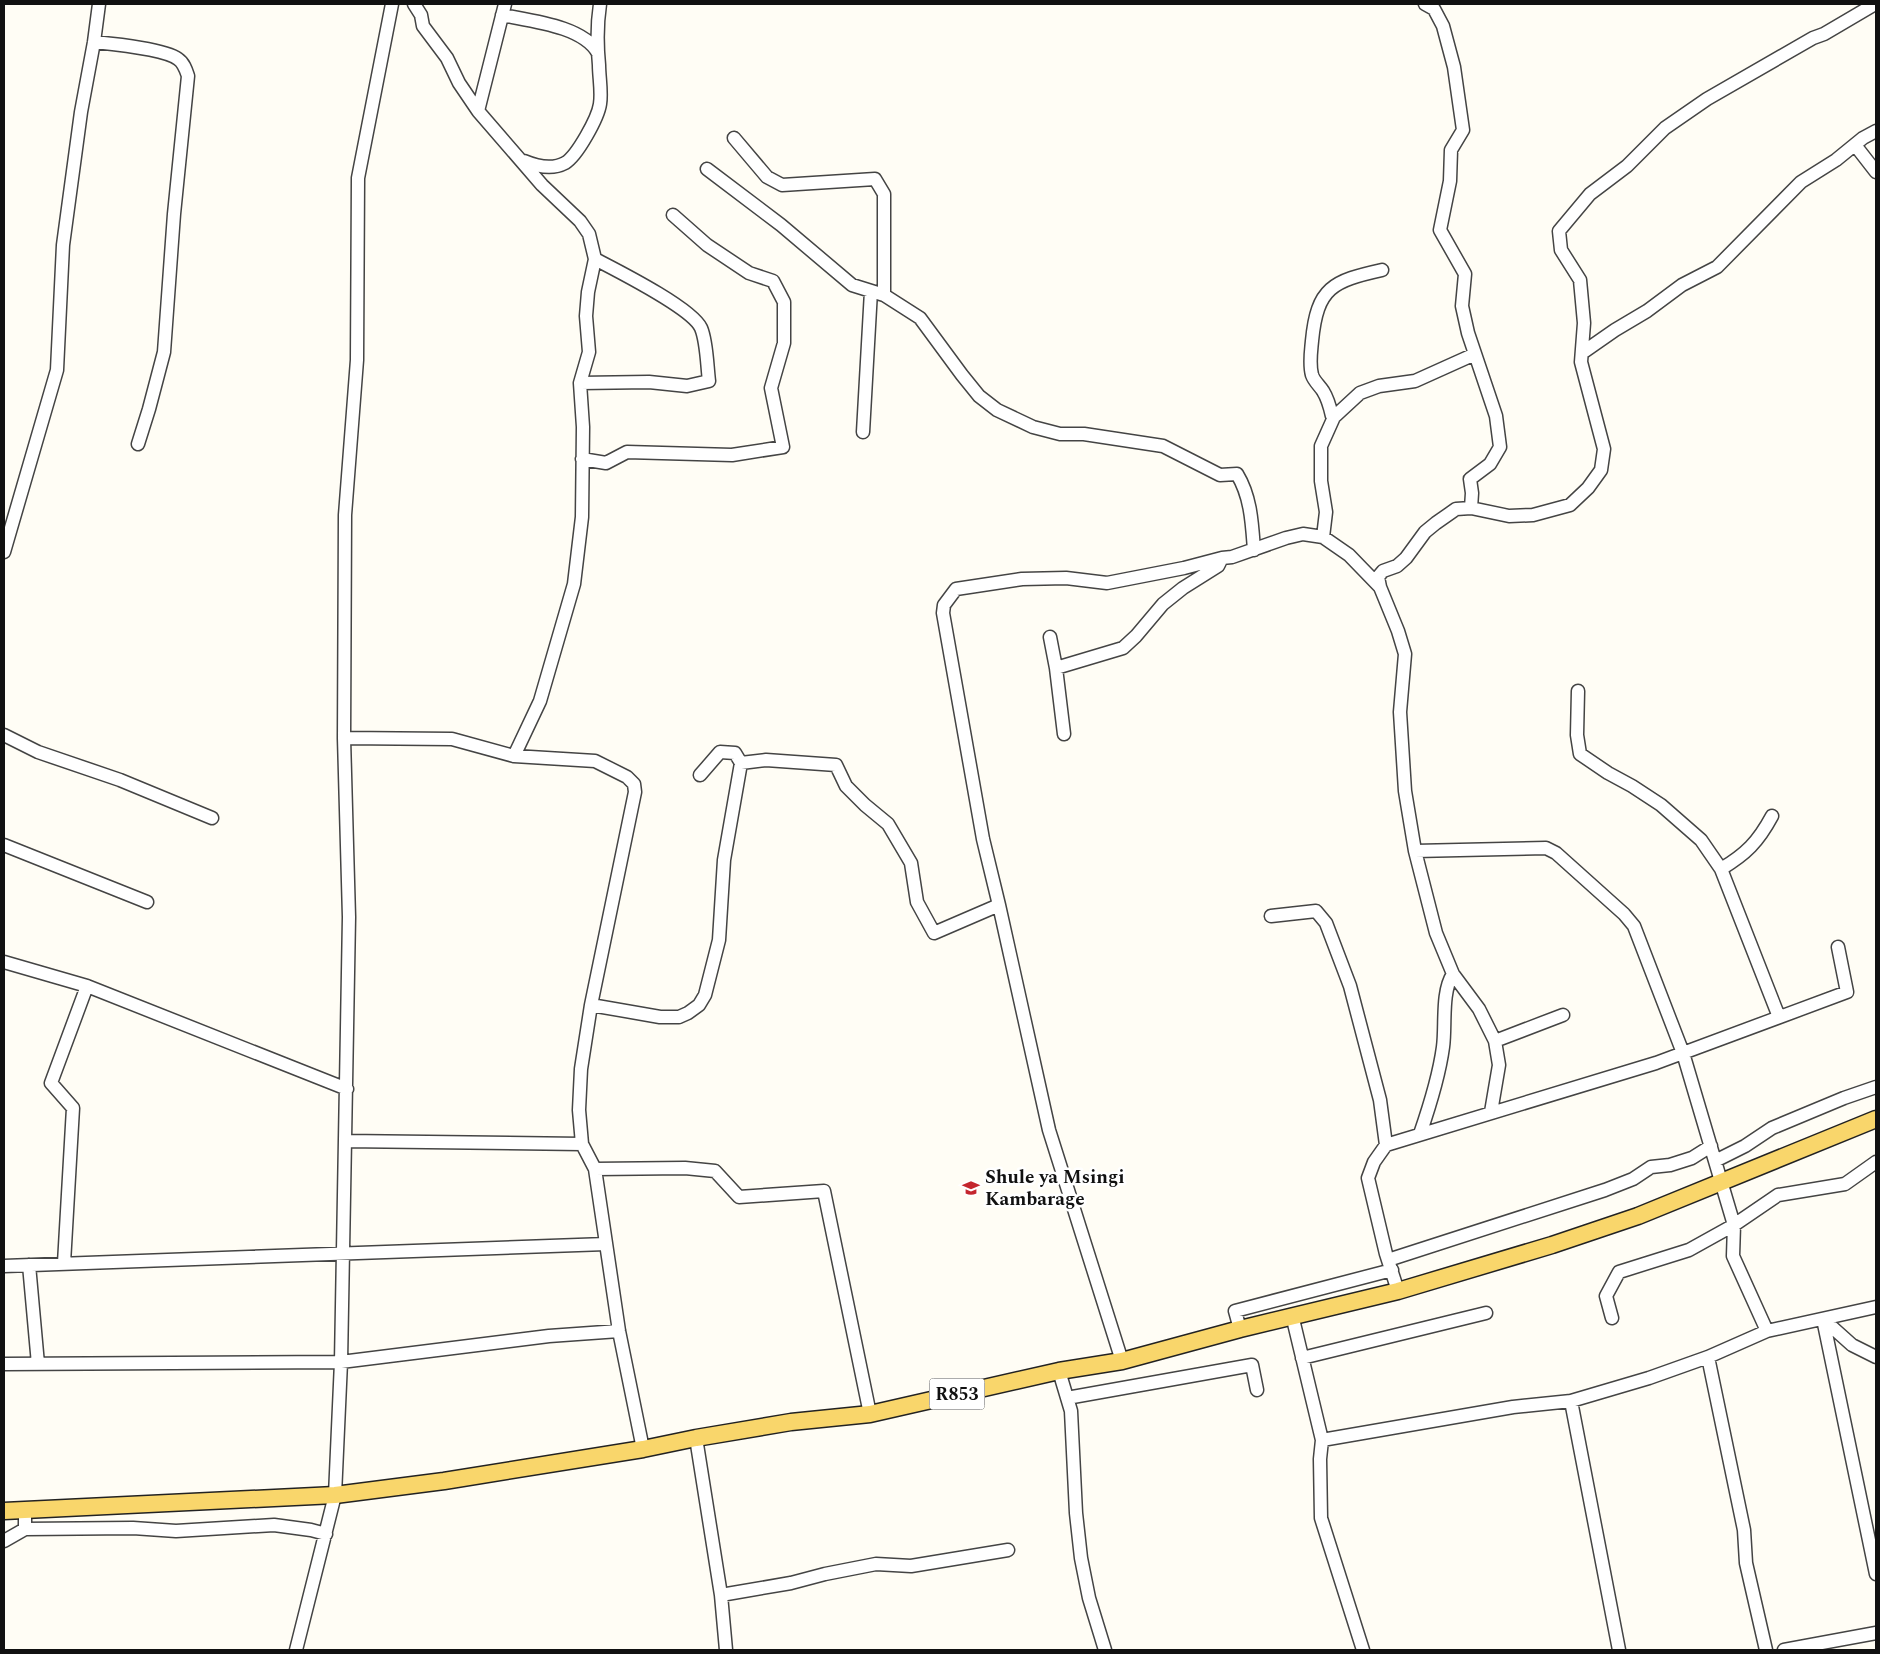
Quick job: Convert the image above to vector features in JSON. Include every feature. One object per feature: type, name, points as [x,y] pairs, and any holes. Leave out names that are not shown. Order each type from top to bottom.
[{"type":"main road","name":"R853","points":[[4,1511],[335,1495],[444,1482],[791,1422],[870,1414],[1059,1371],[1122,1361],[1292,1315],[1398,1291],[1561,1242],[1638,1216],[1876,1119]]},
{"type":"street","points":[[4,552],[57,370],[63,245],[81,112],[99,4]]},
{"type":"street","points":[[296,1650],[335,1495],[341,1362],[349,917],[344,738],[345,515],[357,360],[358,178],[392,4]]},
{"type":"street","points":[[414,4],[421,15],[422,26],[447,58],[459,82],[478,112],[542,185],[580,221],[589,234],[595,259],[586,308],[588,352],[580,382],[583,427],[582,517],[574,584],[540,701],[514,756]]},
{"type":"street","points":[[522,161],[539,167],[565,162],[585,138],[594,123],[600,104],[598,53],[600,4]]},
{"type":"street","points":[[1425,4],[1434,9],[1443,26],[1454,66],[1463,130],[1450,150],[1450,181],[1440,230],[1465,274],[1462,306],[1468,333],[1496,416],[1500,447],[1490,464],[1470,479],[1472,493],[1471,508]]},
{"type":"street","points":[[1492,1112],[1499,1065],[1495,1041],[1479,1009],[1453,974],[1436,933],[1415,851],[1405,791],[1400,712],[1405,654],[1378,577],[1382,571],[1397,566],[1406,558],[1425,532],[1456,509],[1471,508],[1509,516],[1533,515],[1570,505],[1588,488],[1596,477],[1603,460],[1604,449],[1581,362],[1584,323],[1580,280],[1561,250],[1559,231],[1590,194],[1626,166],[1664,128],[1682,115],[1875,4]]},
{"type":"street","points":[[478,112],[503,9],[572,31],[593,44],[598,53]]},
{"type":"street","points":[[94,42],[136,47],[172,56],[181,62],[188,76],[174,214],[164,352],[138,444]]},
{"type":"street","points":[[1582,353],[1615,330],[1646,312],[1682,285],[1717,267],[1801,182],[1876,131]]},
{"type":"street","points":[[734,138],[767,177],[782,185],[875,179],[884,194],[878,293],[863,432]]},
{"type":"street","points":[[1855,144],[1876,172]]},
{"type":"street","points":[[708,169],[781,225],[852,285],[878,293],[920,318],[979,396],[997,410],[1033,427],[1060,434],[1084,434],[1163,446],[1220,475],[1237,474],[1245,487],[1250,509],[1254,550]]},
{"type":"street","points":[[582,459],[606,463],[627,452],[732,455],[783,447],[771,388],[784,342],[784,302],[773,281],[749,273],[735,264],[707,245],[673,215]]},
{"type":"street","points":[[580,382],[649,382],[687,386],[709,381],[701,327],[680,308],[626,275],[595,259]]},
{"type":"street","points":[[1334,417],[1332,416],[1328,400],[1312,374],[1310,361],[1314,318],[1319,305],[1335,284],[1352,277],[1382,270]]},
{"type":"street","points":[[1323,537],[1326,512],[1321,481],[1321,446],[1334,417],[1360,393],[1379,386],[1415,381],[1475,354]]},
{"type":"street","points":[[1122,1361],[1049,1130],[983,839],[943,613],[944,605],[956,589],[980,584],[1022,579],[1066,578],[1107,583],[1184,568],[1222,558],[1232,558],[1286,538],[1303,534],[1323,537],[1349,555],[1380,587]]},
{"type":"street","points":[[1056,668],[1123,648],[1136,636],[1163,604],[1183,588],[1218,566],[1222,558]]},
{"type":"street","points":[[1050,637],[1056,668],[1064,734]]},
{"type":"street","points":[[1578,691],[1577,735],[1580,754],[1661,805],[1701,840],[1721,869],[1779,1017]]},
{"type":"street","points":[[4,735],[38,752],[120,780],[212,818]]},
{"type":"street","points":[[344,738],[452,739],[514,756],[595,761],[627,777],[634,784],[635,792],[591,1005],[580,1085],[579,1110],[582,1144],[595,1169],[619,1331],[643,1449]]},
{"type":"street","points":[[591,1005],[660,1017],[680,1017],[699,1005],[704,995],[719,940],[724,860],[741,763],[735,753],[720,752],[700,775]]},
{"type":"street","points":[[741,763],[766,760],[836,765],[846,786],[888,824],[911,863],[917,902],[934,933],[999,905]]},
{"type":"street","points":[[1721,869],[1740,858],[1760,837],[1772,816]]},
{"type":"street","points":[[4,845],[147,902]]},
{"type":"street","points":[[1415,851],[1546,848],[1556,853],[1624,914],[1634,926],[1683,1053],[1716,1161],[1734,1225],[1733,1256],[1767,1331]]},
{"type":"street","points":[[1271,916],[1316,910],[1326,923],[1350,986],[1380,1100],[1386,1145]]},
{"type":"street","points":[[1398,1291],[1368,1178],[1374,1162],[1386,1145],[1656,1063],[1847,992],[1838,947]]},
{"type":"street","points":[[4,962],[87,986],[347,1089]]},
{"type":"street","points":[[1420,1134],[1436,1088],[1443,1047],[1446,994],[1453,974]]},
{"type":"street","points":[[64,1263],[73,1108],[51,1083],[87,986]]},
{"type":"street","points":[[1495,1041],[1563,1015]]},
{"type":"street","points":[[1716,1161],[1745,1146],[1772,1128],[1844,1098],[1876,1087]]},
{"type":"street","points":[[344,1141],[582,1144]]},
{"type":"street","points":[[1240,1329],[1235,1311],[1390,1265],[1605,1190],[1633,1179],[1651,1167],[1670,1165],[1692,1158],[1711,1146]]},
{"type":"street","points":[[1612,1318],[1606,1296],[1620,1272],[1689,1250],[1734,1225],[1778,1194],[1846,1184],[1876,1162]]},
{"type":"street","points":[[595,1169],[685,1168],[715,1171],[739,1197],[824,1191],[870,1414]]},
{"type":"street","points":[[4,1266],[606,1244]]},
{"type":"street","points":[[29,1265],[38,1364]]},
{"type":"street","points":[[1322,1440],[1512,1407],[1571,1401],[1649,1378],[1708,1357],[1767,1331],[1876,1308]]},
{"type":"street","points":[[1302,1358],[1486,1313]]},
{"type":"street","points":[[1292,1315],[1322,1440],[1320,1459],[1321,1518],[1363,1650]]},
{"type":"street","points":[[1824,1318],[1852,1345],[1876,1357]]},
{"type":"street","points":[[1824,1318],[1876,1574]]},
{"type":"street","points":[[4,1364],[341,1362],[549,1336],[619,1331]]},
{"type":"street","points":[[1708,1357],[1744,1530],[1746,1563],[1766,1650]]},
{"type":"street","points":[[1067,1398],[1252,1365],[1258,1390]]},
{"type":"street","points":[[1059,1371],[1071,1411],[1076,1513],[1081,1558],[1089,1598],[1105,1650]]},
{"type":"street","points":[[1571,1401],[1619,1650]]},
{"type":"street","points":[[696,1438],[721,1595],[726,1650]]},
{"type":"street","points":[[25,1510],[25,1529]]},
{"type":"street","points":[[4,1541],[25,1529],[133,1528],[176,1531],[274,1525],[326,1534]]},
{"type":"street","points":[[721,1595],[790,1583],[876,1564],[911,1566],[1008,1550]]},
{"type":"street","points":[[1784,1650],[1876,1633]]},
{"type":"place","name":"Shule ya Msingi Kambarage","points":[[971,1188]]}]
